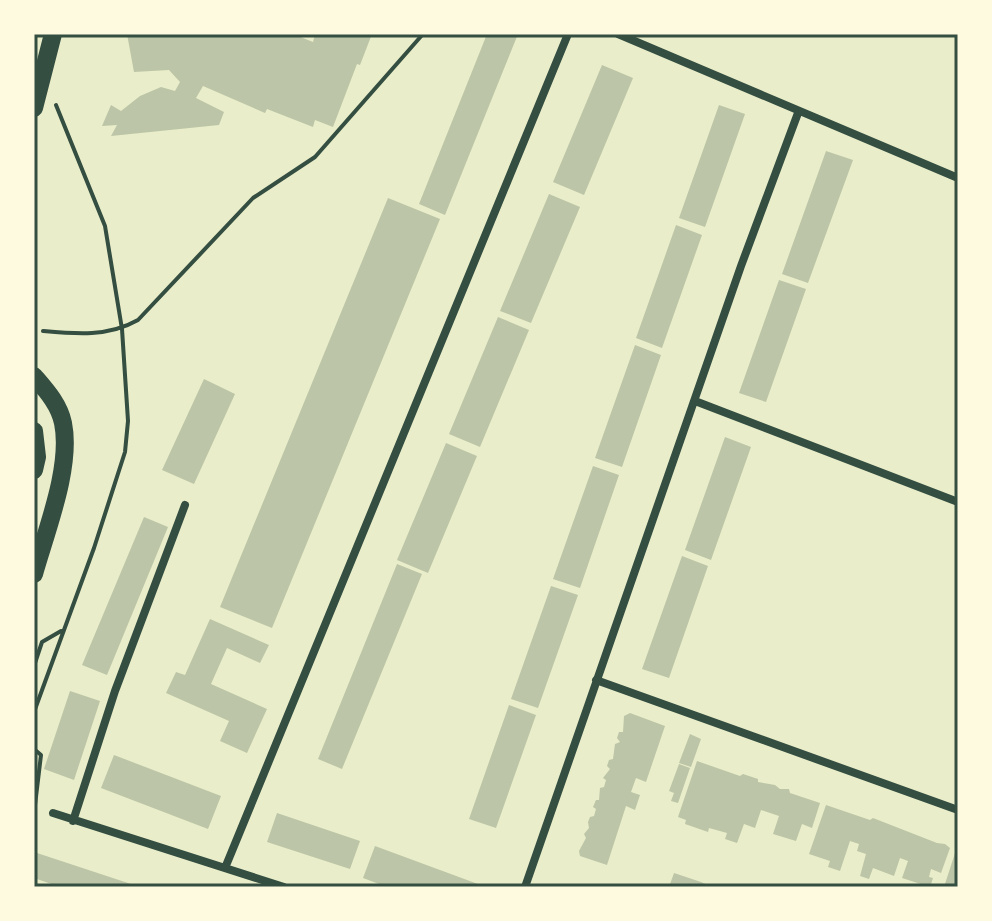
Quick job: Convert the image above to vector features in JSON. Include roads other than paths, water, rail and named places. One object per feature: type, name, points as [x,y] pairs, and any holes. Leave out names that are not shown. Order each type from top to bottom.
[{"type":"main road","points":[[34,108],[53,34]]},
{"type":"main road","points":[[34,376],[48,391],[59,413],[64,442],[55,500],[34,574]]},
{"type":"main road","points":[[34,431],[37,457],[34,470]]},
{"type":"street","points":[[225,868],[568,34]]},
{"type":"street","points":[[618,34],[798,113],[958,178]]},
{"type":"street","points":[[525,887],[741,266],[798,113]]},
{"type":"street","points":[[695,401],[958,502]]},
{"type":"street","points":[[73,821],[115,691],[185,505]]},
{"type":"street","points":[[596,680],[958,810]]},
{"type":"street","points":[[53,813],[284,887]]}]
